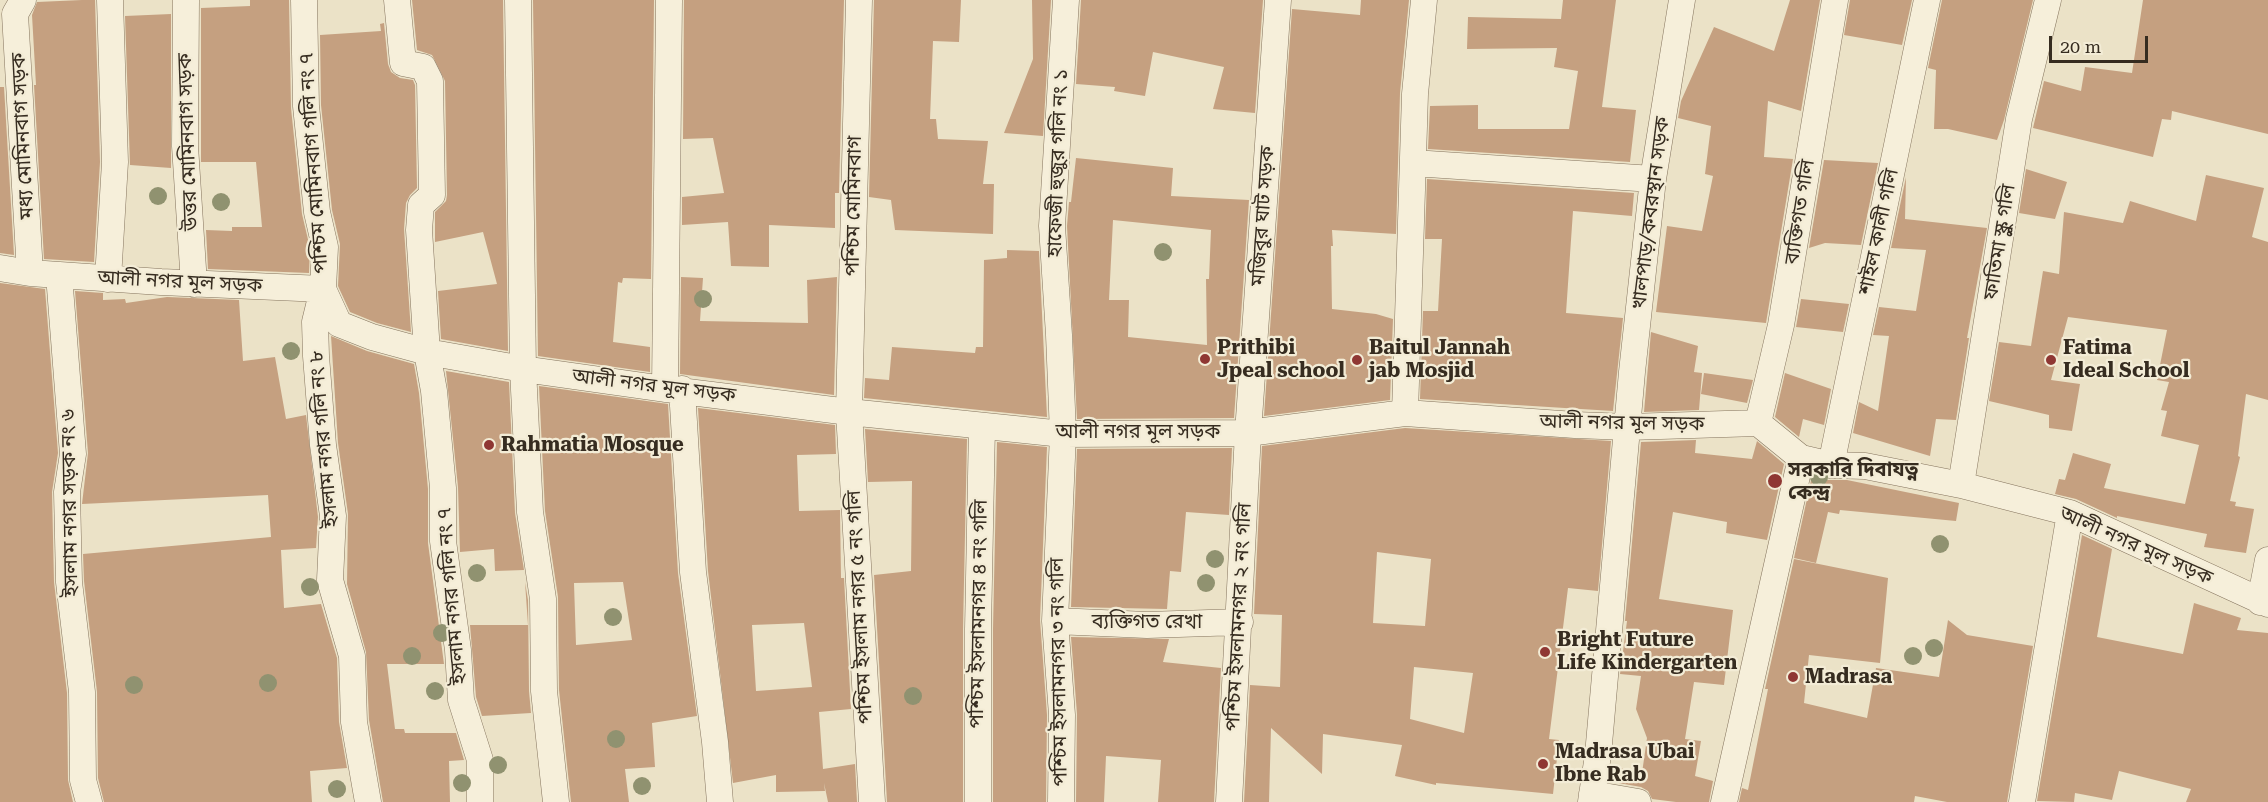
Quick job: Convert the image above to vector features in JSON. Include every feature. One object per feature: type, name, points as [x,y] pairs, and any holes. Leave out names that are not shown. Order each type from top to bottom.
[{"type":"street","name":"মধ্য মোমিনবাগ সড়ক","points":[[23,0],[15,14],[30,273]]},
{"type":"street","points":[[108,279],[115,162],[110,0]]},
{"type":"street","name":"উত্তর মোমিনবাগ সড়ক","points":[[186,0],[185,146],[194,284]]},
{"type":"street","name":"পশ্চিম মোমিনবাগ গলি নং ৭","points":[[304,0],[306,106],[317,212],[325,248],[323,289]]},
{"type":"street","points":[[397,0],[403,63],[423,67],[430,81],[432,195],[421,205],[419,230],[427,352]]},
{"type":"street","points":[[519,0],[523,369],[530,512],[543,599],[544,691],[556,802]]},
{"type":"street","points":[[669,0],[673,389],[715,742],[720,802]]},
{"type":"street","name":"পশ্চিম মোমিনবাগ","points":[[849,412],[859,0]]},
{"type":"street","name":"হাফেজী হুজুর গলি নং ১","points":[[1063,434],[1052,226],[1066,0]]},
{"type":"street","name":"মজিবুর ঘাট সড়ক","points":[[1248,433],[1278,0]]},
{"type":"street","points":[[1405,413],[1415,94],[1424,0]]},
{"type":"street","name":"খালপাড়/কবরস্থান সড়ক","points":[[1591,798],[1598,755],[1653,179],[1682,0]]},
{"type":"street","name":"ব্যক্তিগত গলি","points":[[1758,423],[1781,325],[1835,0]]},
{"type":"street","name":"শাইল কালী গলি","points":[[1831,465],[1927,0]]},
{"type":"street","name":"ফাতিমা স্কুল গলি","points":[[1960,485],[2019,119],[2048,0]]},
{"type":"street","points":[[1413,163],[1653,179]]},
{"type":"street","name":"আলী নগর মূল সড়ক","points":[[0,268],[30,273],[108,279],[323,289],[339,324],[372,338],[427,352],[523,369],[849,412],[1063,434],[1248,433],[1405,413],[1628,427],[1758,423],[1801,458],[1831,465],[1865,466],[1960,485],[2070,513],[2264,603]]},
{"type":"street","name":"ইসলাম নগর সড়ক নং ৬","points":[[58,275],[73,454],[67,492],[69,582],[82,692],[83,780],[89,802]]},
{"type":"street","name":"ইসলাম নগর গলি নং ৮","points":[[323,289],[315,322],[323,445],[333,516],[330,580],[352,656],[354,722],[368,802]]},
{"type":"street","name":"ইসলাম নগর গলি নং ৭","points":[[427,352],[434,391],[443,488],[443,541],[458,650],[461,700],[480,760],[480,802]]},
{"type":"street","name":"পশ্চিম ইসলাম নগর ৫ নং গলি","points":[[849,412],[872,802]]},
{"type":"street","name":"পশ্চিম ইসলামনগর ৪ নং গলি","points":[[978,802],[978,629],[982,426]]},
{"type":"street","name":"পশ্চিম ইসলামনগর ২ নং গলি","points":[[1229,802],[1248,433]]},
{"type":"street","name":"পশ্চিম ইসলামনগর ৩ নং গলি","points":[[1061,802],[1062,716],[1055,621],[1063,434]]},
{"type":"street","points":[[1724,802],[1801,458]]},
{"type":"street","points":[[2022,802],[2070,513]]},
{"type":"street","points":[[2264,603],[2268,560]]},
{"type":"street","name":"ব্যক্তিগত রেখা","points":[[1055,621],[1147,625],[1240,622]]},
{"type":"street","points":[[1591,798],[1638,802]]},
{"type":"building","points":[[95,0],[100,162],[94,262],[44,259],[32,15],[37,2]]},
{"type":"building","points":[[250,0],[289,0],[291,108],[302,214],[310,248],[309,273],[208,269],[206,230],[232,231],[232,227],[262,227],[256,162],[201,162],[201,8],[250,6]]},
{"type":"building","points":[[412,0],[503,0],[508,351],[441,339],[438,291],[497,284],[483,232],[435,242],[435,212],[446,201],[447,195],[445,81],[432,55],[417,50]]},
{"type":"building","points":[[533,0],[654,0],[651,279],[623,278],[622,283],[618,282],[613,342],[650,347],[650,372],[538,356]]},
{"type":"building","points":[[684,0],[844,0],[839,193],[835,193],[835,228],[769,225],[769,267],[731,266],[728,222],[682,225],[682,197],[724,193],[713,138],[683,139]]},
{"type":"building","points":[[874,0],[961,0],[959,42],[933,41],[930,119],[936,119],[938,139],[988,141],[983,184],[994,184],[993,234],[895,230],[891,200],[869,197]]},
{"type":"building","points":[[1032,0],[1051,0],[1043,136],[1004,133],[1033,59]]},
{"type":"building","points":[[1081,0],[1263,0],[1255,113],[1213,109],[1224,67],[1153,52],[1145,96],[1114,91],[1115,87],[1076,84]]},
{"type":"building","points":[[1361,0],[1409,0],[1400,93],[1396,234],[1332,230],[1332,309],[1376,314],[1393,319],[1390,400],[1264,416],[1292,9],[1360,15]]},
{"type":"building","points":[[1563,0],[1616,0],[1602,107],[1636,110],[1630,162],[1428,149],[1430,106],[1478,105],[1478,129],[1569,129],[1578,71],[1554,67],[1557,48],[1467,49],[1468,17],[1561,19]]},
{"type":"building","points":[[1790,0],[1820,0],[1801,111],[1768,101],[1764,157],[1793,159],[1766,323],[1656,312],[1667,226],[1702,231],[1713,176],[1705,174],[1711,126],[1678,118],[1681,101],[1714,27],[1774,51]]},
{"type":"building","points":[[1850,0],[1912,0],[1902,45],[1844,35]]},
{"type":"building","points":[[1942,0],[2033,0],[1997,140],[1948,129],[1934,129],[1936,70],[1928,68]]},
{"type":"building","points":[[2143,0],[2268,0],[2268,134],[2172,111],[2171,120],[2162,119],[2153,157],[2033,128],[2044,81],[2081,91],[2085,67],[2132,73]]},
{"type":"building","points":[[171,14],[171,168],[130,165],[125,16]]},
{"type":"building","points":[[384,23],[388,64],[391,72],[400,78],[413,80],[415,85],[417,188],[406,203],[404,229],[411,332],[377,323],[350,312],[338,286],[340,244],[332,210],[321,105],[320,35],[381,31],[380,24]]},
{"type":"building","points":[[0,87],[4,87],[14,255],[0,253]]},
{"type":"building","points":[[1076,158],[1173,168],[1171,196],[1249,200],[1234,418],[1077,419],[1067,226],[1069,202],[1071,202]],"holes":[[[1113,220],[1211,230],[1209,279],[1206,279],[1207,345],[1128,337],[1129,300],[1109,300]]]},
{"type":"building","points":[[1824,160],[1878,163],[1861,245],[1825,243],[1809,248]]},
{"type":"building","points":[[2026,169],[2067,182],[2055,219],[2019,213]]},
{"type":"building","points":[[2206,175],[2264,188],[2252,237],[2268,242],[2268,400],[2246,394],[2238,456],[2240,457],[2230,501],[2236,502],[2235,506],[2254,509],[2246,553],[2204,547],[2207,534],[2117,516],[2117,518],[2076,499],[2055,494],[2059,479],[2065,480],[2073,453],[2111,464],[2104,488],[2185,504],[2199,445],[2161,436],[2167,411],[2161,410],[2169,382],[2157,380],[2167,330],[2068,317],[2051,380],[2080,384],[2072,431],[2049,428],[2049,415],[1989,401],[1999,342],[2031,346],[2043,271],[2059,274],[2064,212],[2123,223],[2130,201],[2196,221]]},
{"type":"building","points":[[1906,177],[1905,219],[1987,228],[1967,338],[1969,338],[1956,420],[1936,419],[1930,456],[1853,433],[1859,402],[1878,411],[1889,336],[1873,335],[1879,307],[1916,311],[1926,250],[1891,248]]},
{"type":"building","points":[[1427,179],[1634,193],[1632,216],[1573,211],[1566,313],[1623,318],[1613,411],[1420,399],[1423,311],[1438,311],[1442,239],[1425,239]]},
{"type":"building","points":[[1007,250],[1039,251],[1047,417],[864,398],[865,378],[889,380],[892,347],[975,353],[976,347],[983,347],[984,260],[1007,258]]},
{"type":"building","points":[[681,277],[703,278],[700,321],[808,323],[807,280],[837,277],[834,395],[680,374]]},
{"type":"building","points":[[0,283],[45,289],[58,453],[52,492],[54,582],[67,693],[68,780],[73,802],[0,802]]},
{"type":"building","points":[[75,291],[103,293],[103,300],[125,299],[126,303],[167,297],[239,300],[243,361],[275,357],[286,419],[306,415],[318,517],[316,548],[281,550],[284,608],[321,604],[337,658],[339,722],[347,768],[310,771],[312,802],[104,802],[98,778],[97,692],[83,554],[271,537],[268,495],[82,504],[88,453]]},
{"type":"building","points":[[1801,299],[1849,304],[1843,332],[1796,327]]},
{"type":"building","points":[[1651,332],[1698,346],[1694,372],[1702,373],[1699,410],[1644,412]]},
{"type":"building","points":[[331,336],[367,351],[414,364],[428,489],[428,543],[444,664],[387,664],[395,729],[404,729],[405,733],[456,733],[464,760],[449,761],[450,802],[383,802],[369,720],[366,652],[347,584],[348,514],[338,443]]},
{"type":"building","points":[[446,371],[509,382],[515,513],[524,570],[495,571],[494,549],[460,552],[458,487]]},
{"type":"building","points":[[1704,373],[1753,380],[1747,403],[1701,394]]},
{"type":"building","points":[[1785,373],[1831,389],[1824,425],[1803,419],[1799,437],[1775,417]]},
{"type":"building","points":[[539,386],[668,404],[678,573],[697,716],[652,723],[655,767],[625,769],[629,802],[571,802],[559,690],[558,597],[545,511]],"holes":[[[623,582],[632,640],[576,645],[574,583]]]},
{"type":"building","points":[[698,408],[835,425],[836,454],[797,455],[799,511],[840,510],[841,578],[844,578],[851,709],[819,712],[823,769],[855,764],[857,802],[828,802],[824,783],[825,791],[776,792],[776,775],[733,783],[708,571]],"holes":[[[804,623],[812,687],[756,691],[752,625]]]},
{"type":"building","points":[[1405,428],[1611,441],[1598,591],[1568,588],[1549,739],[1559,740],[1553,794],[1436,783],[1436,785],[1395,776],[1402,745],[1323,734],[1322,774],[1271,728],[1269,802],[1244,802],[1250,685],[1280,687],[1282,615],[1254,614],[1262,446]],"holes":[[[1377,552],[1431,559],[1425,626],[1373,623]],[[1414,667],[1473,673],[1464,733],[1410,719]]]},
{"type":"building","points":[[865,429],[967,439],[963,629],[963,802],[887,802],[874,575],[911,571],[912,481],[868,482]]},
{"type":"building","points":[[1696,440],[1695,453],[1752,459],[1757,441],[1784,464],[1767,540],[1726,533],[1727,522],[1673,512],[1659,599],[1733,610],[1724,685],[1694,682],[1685,739],[1701,741],[1695,776],[1713,781],[1709,802],[1676,802],[1652,799],[1648,791],[1641,787],[1613,782],[1615,767],[1642,773],[1647,738],[1636,709],[1641,676],[1620,674],[1627,621],[1625,621],[1641,442]]},
{"type":"building","points":[[997,442],[1047,447],[1040,620],[1047,715],[1046,802],[993,802],[993,629]]},
{"type":"building","points":[[1232,448],[1229,515],[1186,512],[1181,572],[1170,571],[1167,609],[1071,607],[1077,449]]},
{"type":"building","points":[[1812,476],[1828,480],[1847,480],[1959,503],[1956,521],[1840,510],[1839,514],[1828,512],[1816,563],[1794,558]]},
{"type":"building","points":[[2082,535],[2112,549],[2097,637],[2183,654],[2194,603],[2241,618],[2237,630],[2268,633],[2268,802],[2186,802],[2191,789],[2119,771],[2112,800],[2075,793],[2074,802],[2037,801]]},
{"type":"building","points":[[1794,559],[1888,578],[1880,663],[1809,655],[1804,703],[1867,718],[1876,668],[1939,677],[1948,620],[1967,635],[2033,646],[2007,802],[1947,802],[1915,796],[1914,802],[1739,802],[1742,788],[1748,790],[1768,689],[1765,689]]},
{"type":"building","points":[[525,582],[528,600],[531,713],[482,716],[476,697],[470,625],[528,625]]},
{"type":"building","points":[[1071,637],[1169,639],[1163,662],[1221,668],[1214,802],[1158,802],[1161,760],[1106,756],[1104,802],[1076,802],[1077,714]]},
{"type":"place","name":"Prithibi Jpeal school","points":[[1205,359]]},
{"type":"place","name":"Baitul Jannah jab Mosjid","points":[[1357,360]]},
{"type":"place","name":"Fatima Ideal School","points":[[2051,360]]},
{"type":"place","name":"Rahmatia Mosque","points":[[489,445]]},
{"type":"place","name":"সরকারি দিবাযত্ন কেন্দ্র","points":[[1775,481]]},
{"type":"place","name":"Bright Future Life Kindergarten","points":[[1545,652]]},
{"type":"place","name":"Madrasa","points":[[1793,677]]},
{"type":"place","name":"Madrasa Ubai Ibne Rab","points":[[1543,764]]}]
